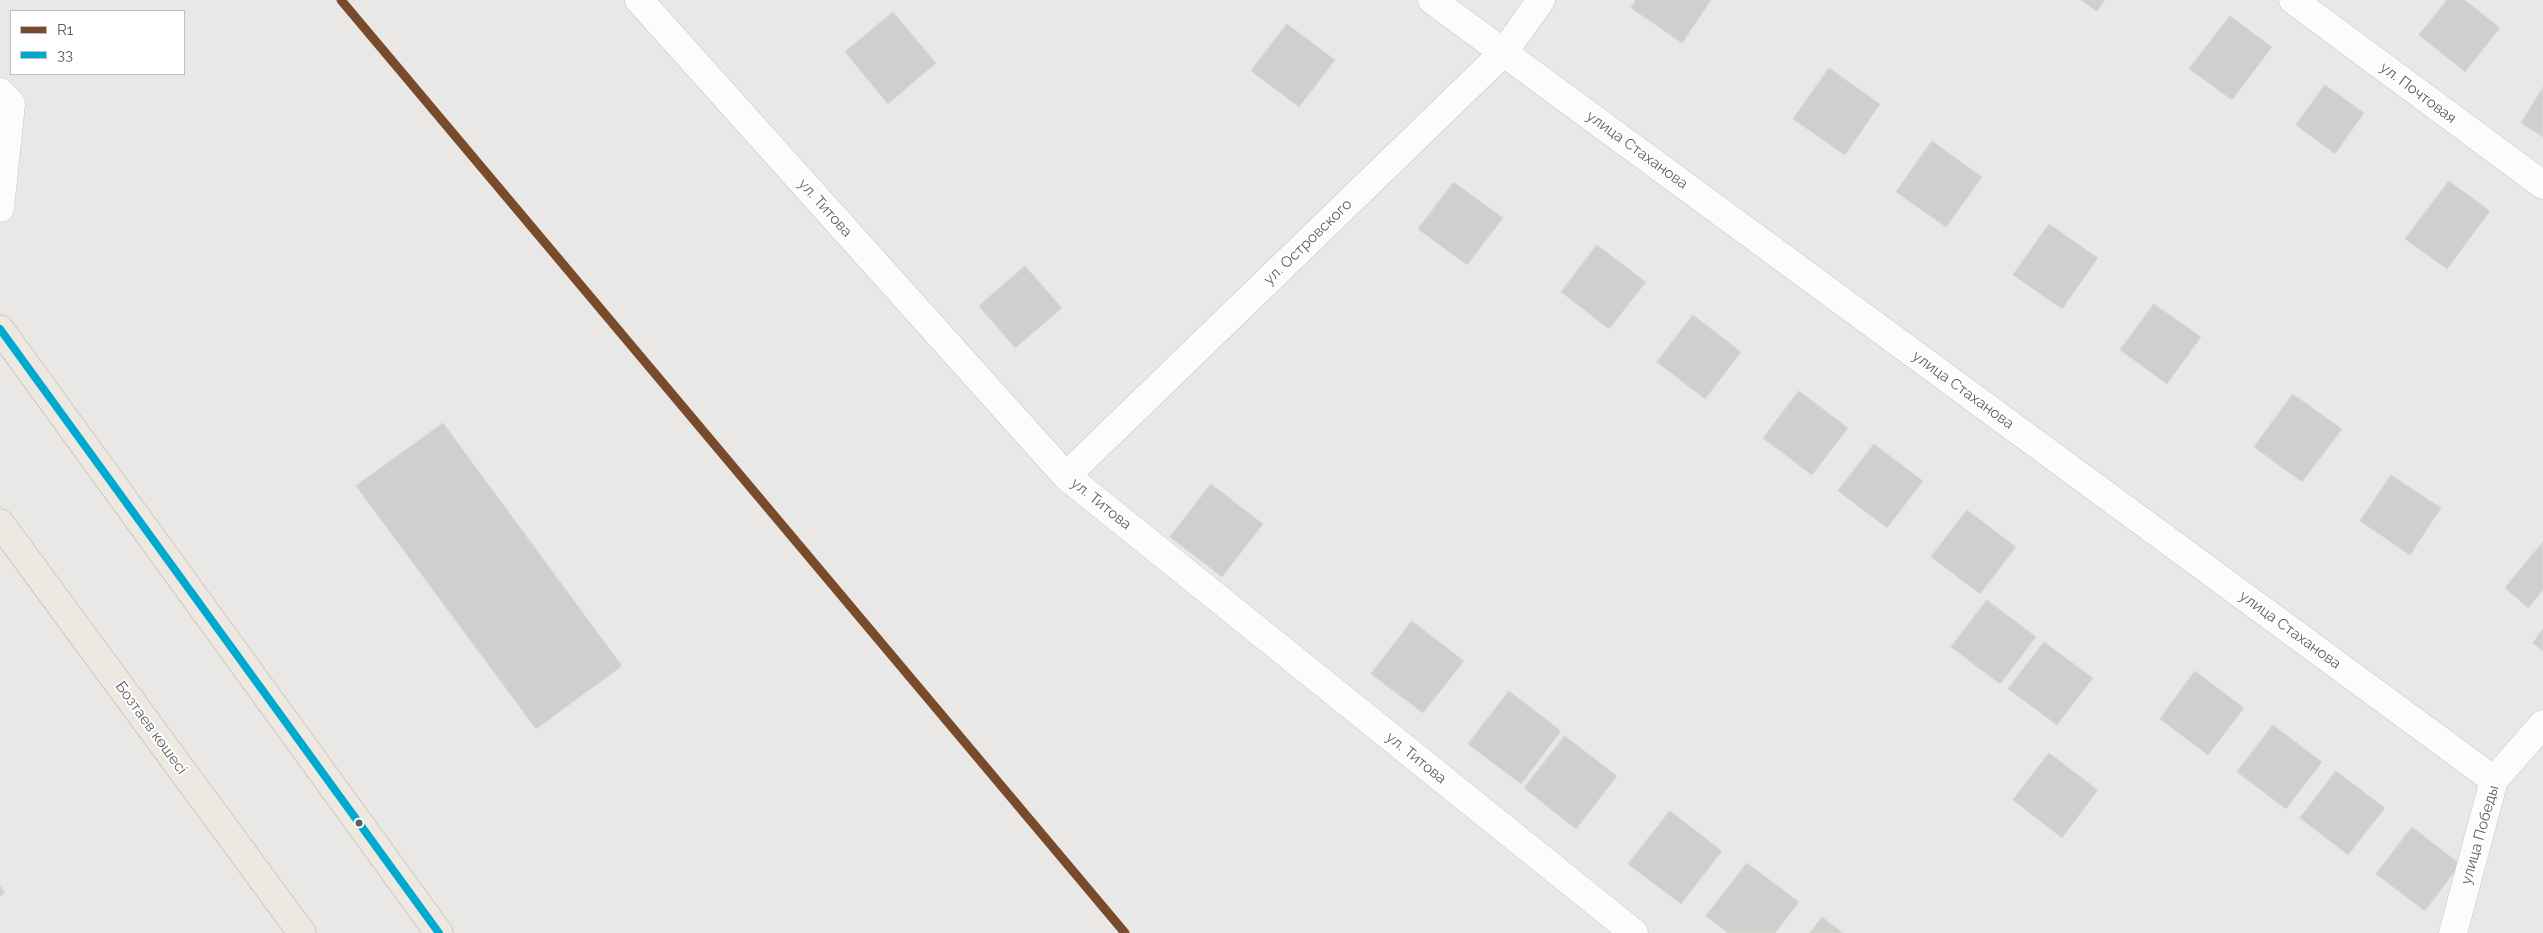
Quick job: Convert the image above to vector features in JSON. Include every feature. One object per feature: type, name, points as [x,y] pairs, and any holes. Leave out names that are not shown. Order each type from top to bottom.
[{"type":"highway","points":[[0,329],[439,933]]},
{"type":"highway","name":"Бозтаев көшесі","points":[[0,523],[302,933]]},
{"type":"street","name":"ул. Титова","points":[[639,0],[1066,476],[1634,933]]},
{"type":"street","name":"улица Стаханова","points":[[1432,0],[2494,780]]},
{"type":"street","name":"ул. Островского","points":[[1066,476],[1504,52],[1541,0]]},
{"type":"street","name":"ул. Почтовая","points":[[2293,0],[2543,186]]},
{"type":"street","points":[[0,92],[11,104],[0,208]]},
{"type":"street","name":"улица Победы","points":[[2453,933],[2494,780],[2543,724]]},
{"type":"building","points":[[1636,0],[1711,0],[1682,43],[1631,8]]},
{"type":"building","points":[[2081,0],[2105,0],[2097,11]]},
{"type":"building","points":[[2447,0],[2465,0],[2500,28],[2465,72],[2419,35]]},
{"type":"building","points":[[893,12],[936,63],[888,104],[845,52]]},
{"type":"building","points":[[2230,16],[2272,47],[2232,100],[2189,69]]},
{"type":"building","points":[[1287,24],[1335,60],[1299,107],[1251,71]]},
{"type":"building","points":[[1829,68],[1880,104],[1845,155],[1793,119]]},
{"type":"building","points":[[2325,85],[2364,113],[2335,154],[2296,125]]},
{"type":"building","points":[[2543,87],[2543,137],[2521,123]]},
{"type":"building","points":[[1932,141],[1982,177],[1946,227],[1896,192]]},
{"type":"building","points":[[2449,181],[2490,211],[2447,269],[2405,239]]},
{"type":"building","points":[[1454,182],[1503,218],[1467,265],[1418,229]]},
{"type":"building","points":[[2049,224],[2098,258],[2062,309],[2013,275]]},
{"type":"building","points":[[1597,245],[1646,282],[1609,329],[1561,292]]},
{"type":"building","points":[[1025,266],[1062,308],[1015,348],[979,306]]},
{"type":"building","points":[[2154,304],[2201,337],[2167,384],[2120,350]]},
{"type":"building","points":[[1693,315],[1741,352],[1705,399],[1657,362]]},
{"type":"building","points":[[1799,391],[1848,428],[1812,475],[1763,438]]},
{"type":"building","points":[[2293,394],[2342,429],[2302,482],[2254,447]]},
{"type":"building","points":[[443,423],[622,666],[536,729],[356,486]]},
{"type":"building","points":[[1874,444],[1923,481],[1887,528],[1838,491]]},
{"type":"building","points":[[2391,475],[2441,508],[2410,555],[2360,521]]},
{"type":"building","points":[[1211,484],[1263,524],[1222,577],[1170,537]]},
{"type":"building","points":[[1967,510],[2016,547],[1980,594],[1931,557]]},
{"type":"building","points":[[2543,542],[2543,590],[2528,608],[2505,588]]},
{"type":"building","points":[[1987,600],[2036,637],[2000,684],[1951,647]]},
{"type":"building","points":[[1412,621],[1464,661],[1423,713],[1371,674]]},
{"type":"building","points":[[2543,629],[2543,651],[2533,643]]},
{"type":"building","points":[[2044,642],[2093,678],[2057,725],[2008,689]]},
{"type":"building","points":[[2195,671],[2244,708],[2208,755],[2160,719]]},
{"type":"building","points":[[1509,691],[1561,731],[1521,784],[1468,744]]},
{"type":"building","points":[[2273,725],[2322,762],[2286,809],[2237,772]]},
{"type":"building","points":[[1565,736],[1617,776],[1576,829],[1524,788]]},
{"type":"building","points":[[2049,753],[2098,790],[2062,838],[2013,800]]},
{"type":"building","points":[[2336,771],[2385,808],[2348,855],[2300,818]]},
{"type":"building","points":[[1670,811],[1722,851],[1681,904],[1628,864]]},
{"type":"building","points":[[2412,827],[2460,864],[2425,911],[2376,874]]},
{"type":"building","points":[[1747,863],[1799,902],[1775,933],[1728,933],[1706,916]]},
{"type":"building","points":[[0,886],[5,892],[0,897]]},
{"type":"building","points":[[1822,917],[1843,933],[1810,933]]},
{"type":"transit line","name":"R1","points":[[341,0],[1125,933]]},
{"type":"transit line","name":"33","points":[[0,329],[439,933]]}]
